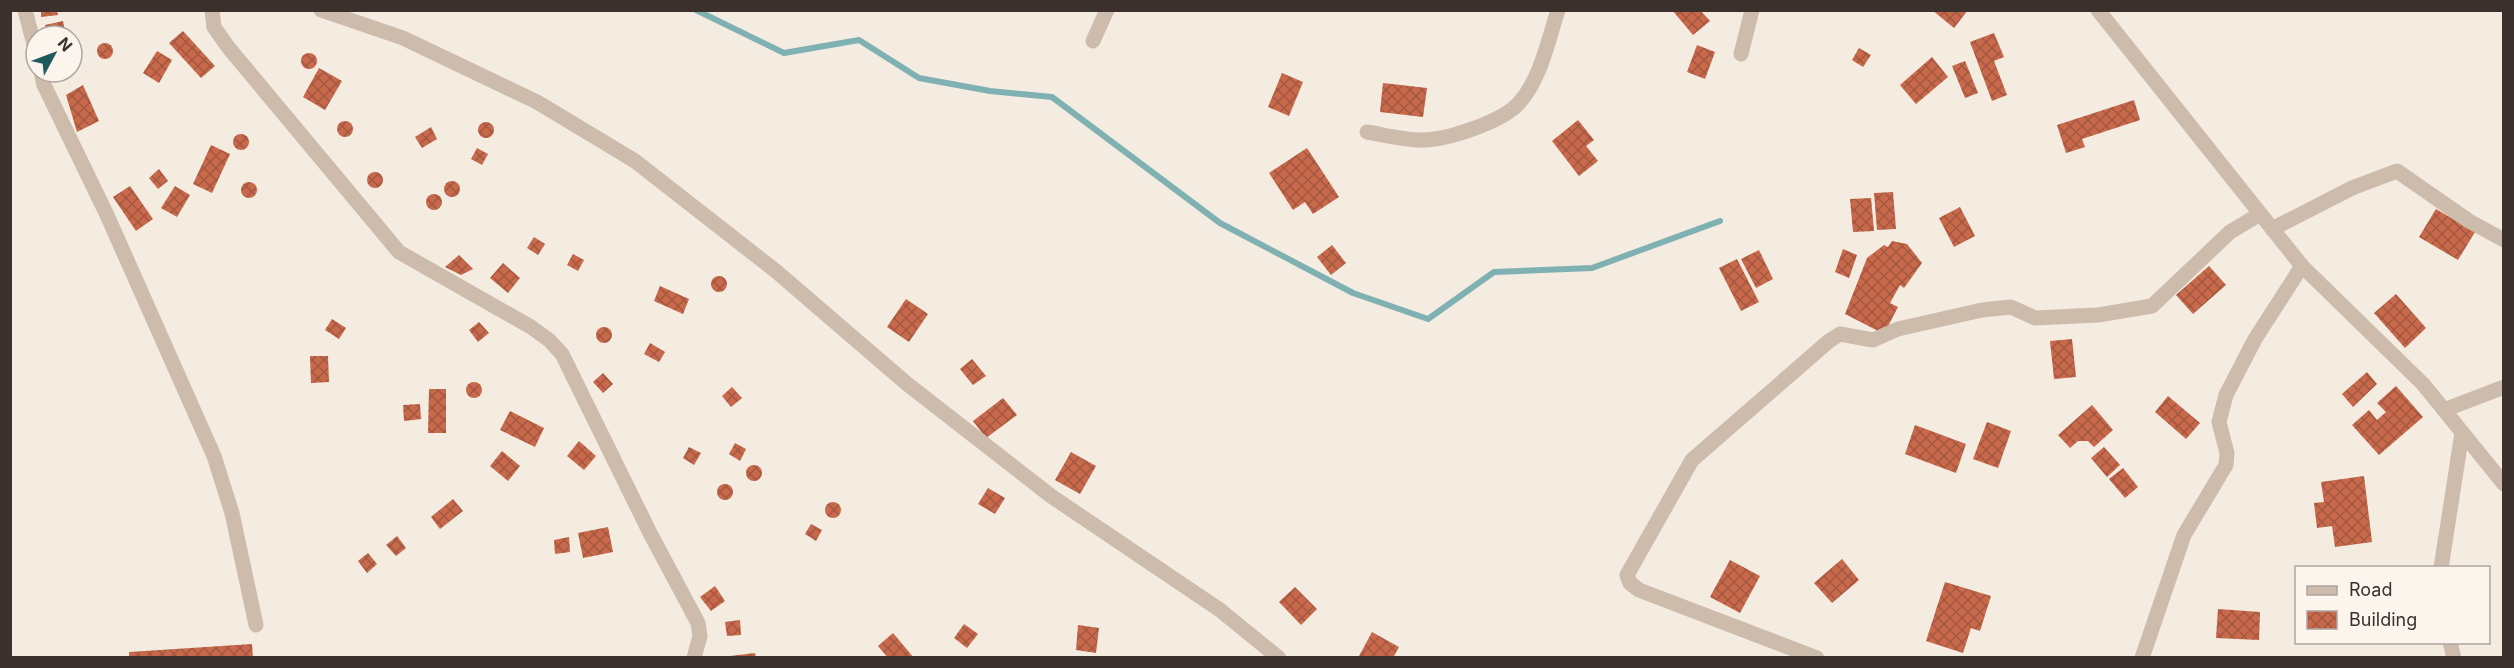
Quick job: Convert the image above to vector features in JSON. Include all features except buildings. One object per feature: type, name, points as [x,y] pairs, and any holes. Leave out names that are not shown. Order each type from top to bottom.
[{"type":"street","points":[[212,10],[214,27],[228,47],[399,252],[531,327],[549,340],[562,354],[650,533],[698,623],[700,636],[694,657]]},
{"type":"street","points":[[321,10],[403,38],[434,52],[537,102],[635,161],[777,272],[906,383],[1051,496],[1220,610],[1279,657]]},
{"type":"street","points":[[1093,41],[1107,10]]},
{"type":"street","points":[[1367,132],[1422,140],[1455,135],[1499,117],[1519,104],[1536,77],[1558,10]]},
{"type":"street","points":[[1741,54],[1752,10]]},
{"type":"street","points":[[2098,10],[2302,266],[2423,384],[2504,484]]},
{"type":"street","points":[[44,84],[106,215],[214,456],[232,513],[256,625]]},
{"type":"street","points":[[2272,229],[2352,188],[2397,171],[2469,221],[2504,240]]},
{"type":"street","points":[[1817,657],[1639,590],[1630,583],[1627,575],[1692,460],[1829,341],[1840,334],[1873,340],[1898,329],[1982,310],[2011,307],[2035,318],[2098,315],[2152,306],[2230,232],[2260,214]]},
{"type":"street","points":[[2142,657],[2184,535],[2226,465],[2227,453],[2218,422],[2226,395],[2255,339],[2302,266]]},
{"type":"street","points":[[2444,410],[2504,387]]},
{"type":"street","points":[[2441,566],[2462,433]]},
{"type":"waterway","points":[[696,10],[784,53],[859,40],[919,78],[990,91],[1052,97],[1220,223],[1353,293],[1428,319],[1494,272],[1592,268],[1720,221]]}]
